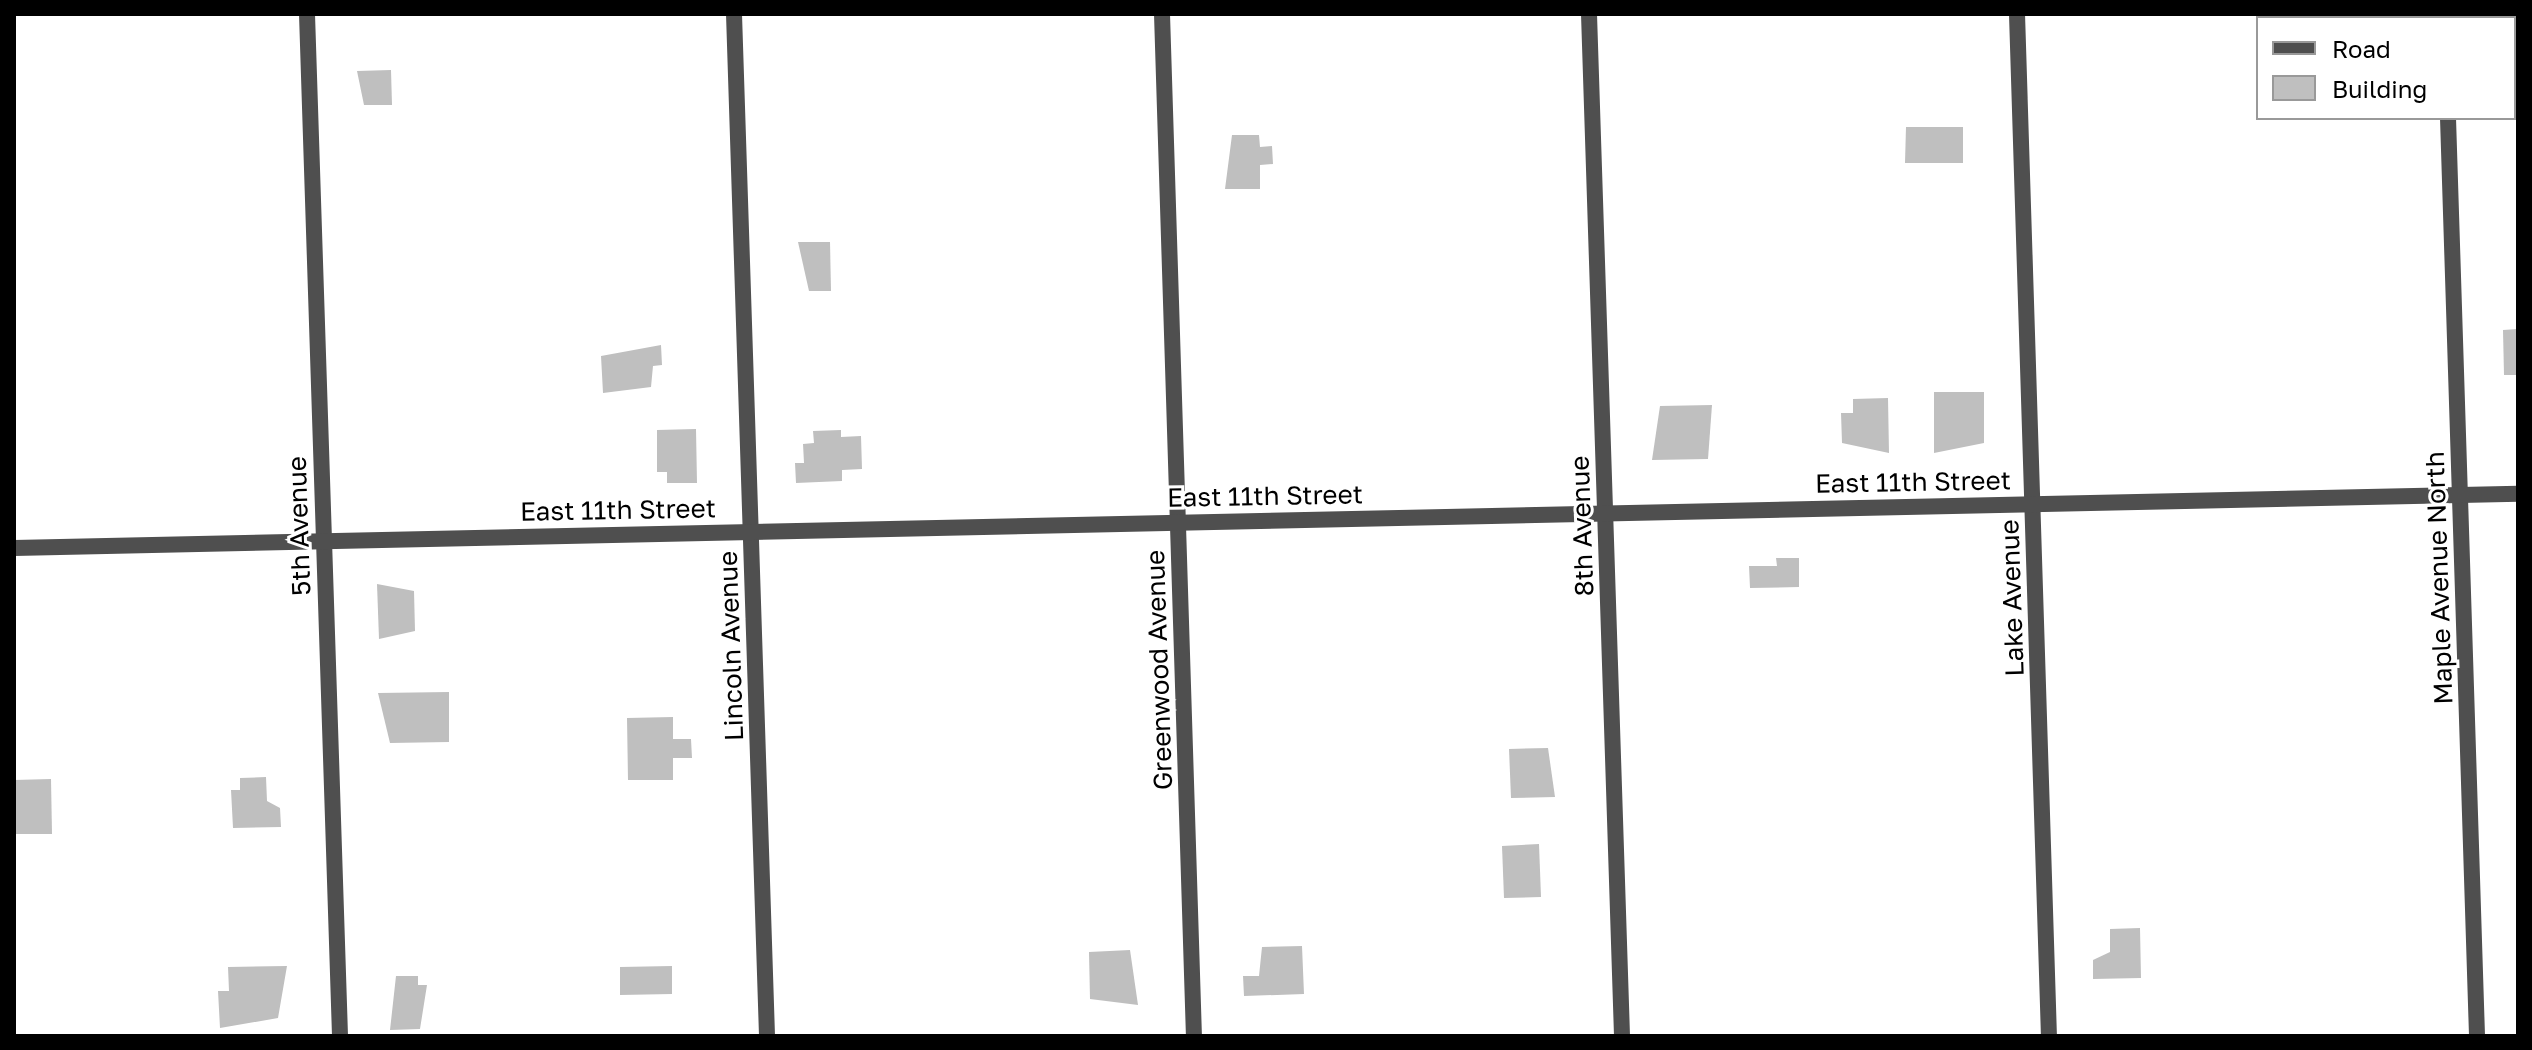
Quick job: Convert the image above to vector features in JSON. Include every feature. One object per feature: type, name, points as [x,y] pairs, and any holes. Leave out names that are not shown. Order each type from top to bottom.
[{"type":"street","name":"5th Avenue","points":[[307,14],[340,1036]]},
{"type":"street","name":"Lincoln Avenue","points":[[734,14],[767,1036]]},
{"type":"street","name":"Greenwood Avenue","points":[[1162,14],[1194,1036]]},
{"type":"street","name":"8th Avenue","points":[[1589,14],[1622,1036]]},
{"type":"street","name":"Lake Avenue","points":[[2017,14],[2049,1036]]},
{"type":"street","name":"Maple Avenue North","points":[[2448,120],[2477,1036]]},
{"type":"street","name":"East 11th Street","points":[[14,548],[2518,494]]},
{"type":"building","points":[[391,70],[392,105],[364,105],[357,71]]},
{"type":"building","points":[[1906,127],[1963,127],[1963,163],[1905,163]]},
{"type":"building","points":[[1232,135],[1259,135],[1260,147],[1272,146],[1273,164],[1260,165],[1260,189],[1225,189]]},
{"type":"building","points":[[798,242],[830,242],[831,291],[809,291]]},
{"type":"building","points":[[2518,329],[2518,375],[2504,375],[2503,330]]},
{"type":"building","points":[[661,345],[662,365],[653,366],[651,387],[603,393],[601,356]]},
{"type":"building","points":[[1934,392],[1984,392],[1984,443],[1934,453]]},
{"type":"building","points":[[1888,398],[1889,453],[1842,443],[1841,413],[1853,413],[1853,399]]},
{"type":"building","points":[[1712,405],[1708,459],[1652,460],[1660,406]]},
{"type":"building","points":[[696,429],[697,483],[667,483],[667,472],[657,472],[657,430]]},
{"type":"building","points":[[841,430],[841,437],[861,436],[862,469],[842,470],[842,481],[796,483],[795,463],[804,463],[803,444],[814,443],[813,431]]},
{"type":"building","points":[[1776,558],[1799,558],[1799,587],[1750,588],[1749,566],[1777,566]]},
{"type":"building","points":[[377,584],[414,591],[415,631],[379,639]]},
{"type":"building","points":[[449,692],[449,742],[390,743],[378,693]]},
{"type":"building","points":[[673,717],[673,739],[691,739],[692,758],[673,758],[673,780],[628,780],[627,718]]},
{"type":"building","points":[[1548,748],[1555,797],[1511,798],[1509,749]]},
{"type":"building","points":[[266,777],[267,801],[280,808],[281,827],[233,828],[231,790],[240,790],[240,778]]},
{"type":"building","points":[[51,779],[52,834],[14,834],[14,780]]},
{"type":"building","points":[[1539,844],[1541,897],[1504,898],[1502,846]]},
{"type":"building","points":[[2140,928],[2141,978],[2093,979],[2093,960],[2110,952],[2110,929]]},
{"type":"building","points":[[1302,946],[1304,994],[1244,996],[1243,976],[1259,976],[1262,947]]},
{"type":"building","points":[[1130,950],[1138,1005],[1090,999],[1089,952]]},
{"type":"building","points":[[287,966],[278,1018],[220,1028],[218,991],[229,991],[228,967]]},
{"type":"building","points":[[672,966],[672,994],[620,995],[620,967]]},
{"type":"building","points":[[396,976],[418,976],[418,985],[427,985],[420,1029],[390,1030]]}]
